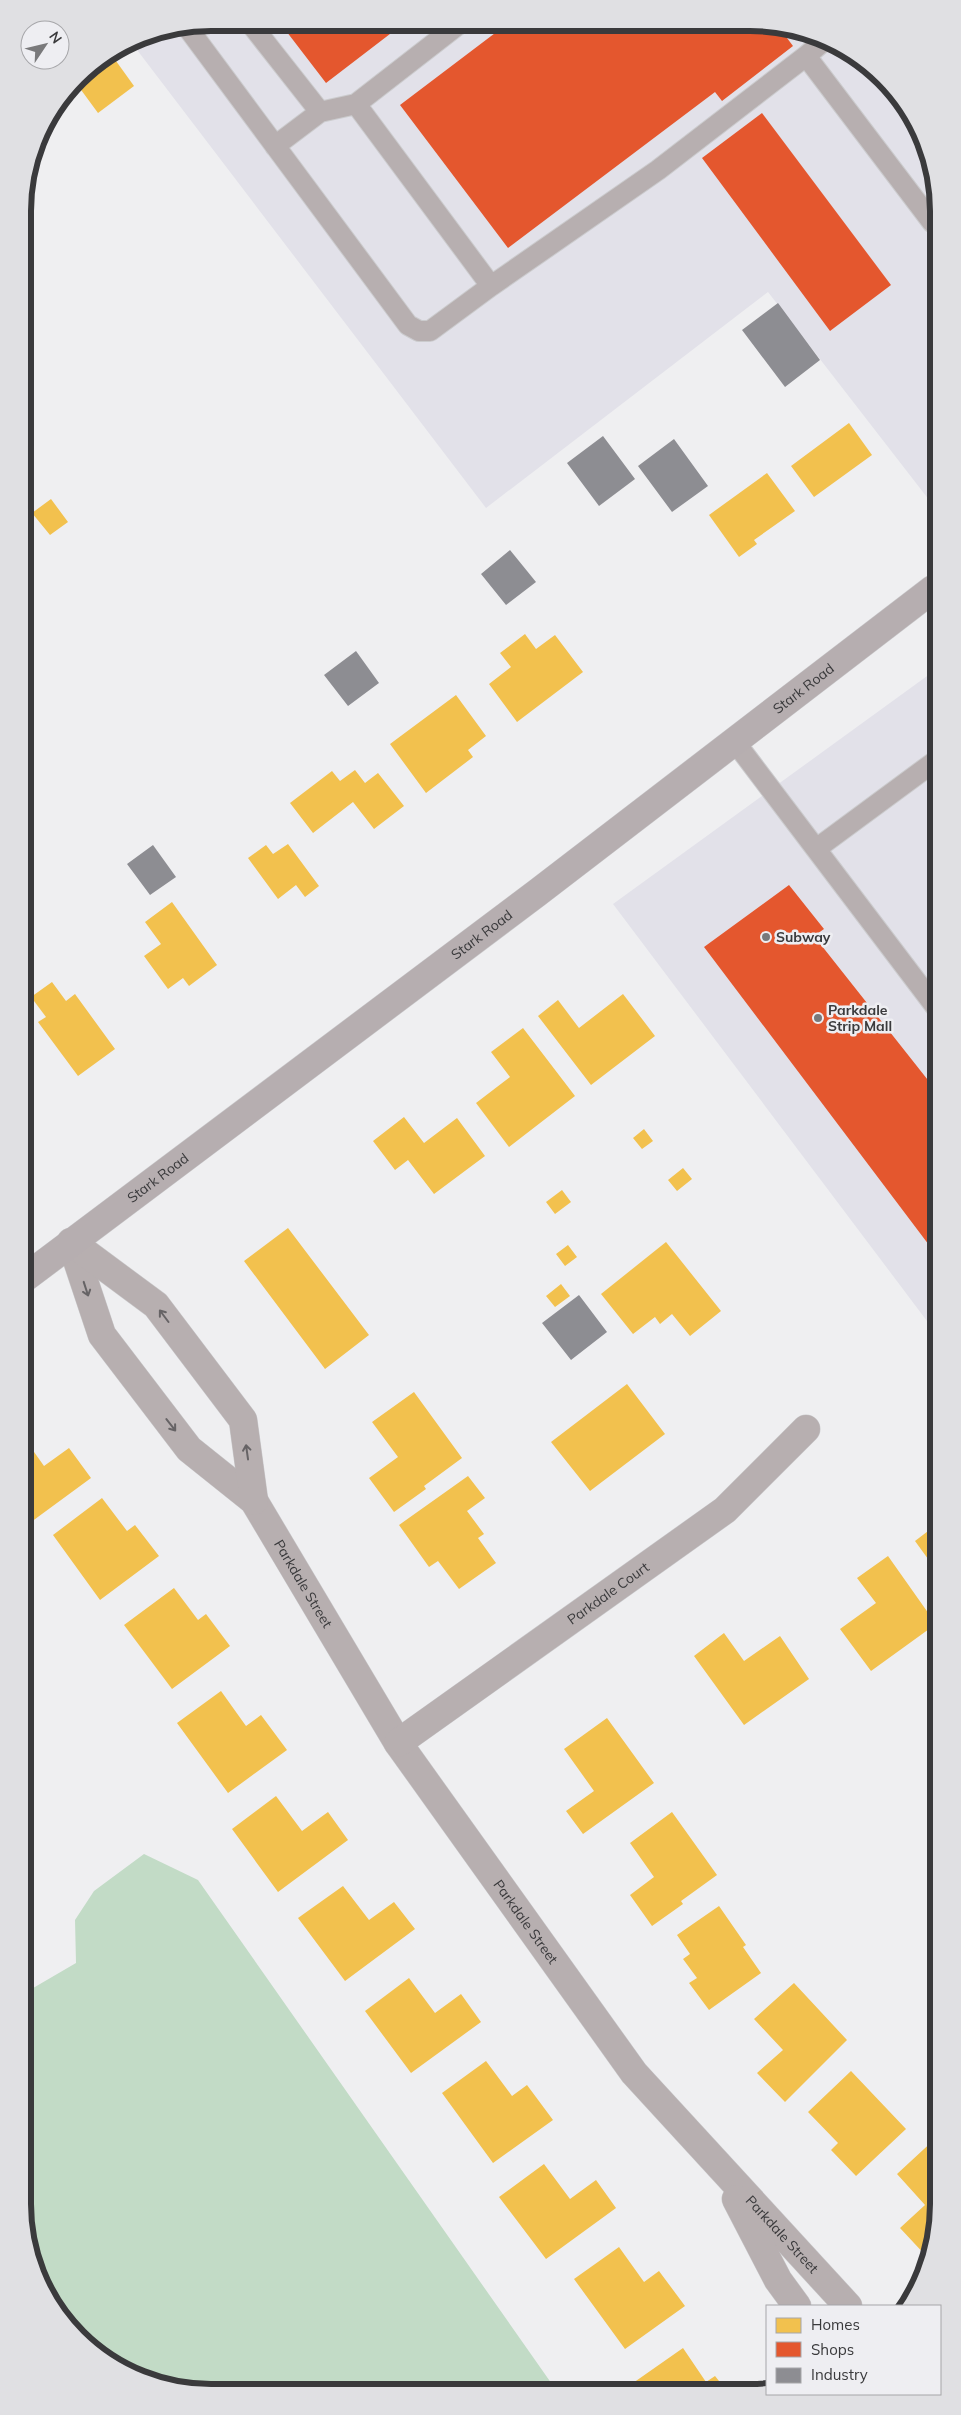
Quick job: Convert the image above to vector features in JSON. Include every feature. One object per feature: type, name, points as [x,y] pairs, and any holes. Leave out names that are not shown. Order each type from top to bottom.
[{"type":"street","name":"Stark Road","points":[[31,1273],[529,899],[930,591]]},
{"type":"street","name":"Parkdale Street","points":[[71,1242],[156,1305],[243,1420],[254,1501]]},
{"type":"street","name":"Parkdale Street","points":[[71,1242],[102,1335],[190,1449],[254,1501],[398,1743],[634,2073],[847,2305]]},
{"type":"street","name":"Parkdale Court","points":[[398,1743],[725,1510],[806,1429]]},
{"type":"street","points":[[717,2164],[778,2280],[796,2305]]},
{"type":"lane","points":[[256,31],[320,112]]},
{"type":"lane","points":[[275,146],[320,112],[356,104],[450,31]]},
{"type":"lane","points":[[191,33],[408,325],[419,331],[430,331],[491,286],[658,170],[819,45]]},
{"type":"lane","points":[[806,56],[930,219]]},
{"type":"lane","points":[[356,104],[491,286]]},
{"type":"lane","points":[[734,742],[930,999]]},
{"type":"lane","points":[[816,849],[930,765]]},
{"type":"shaded area","points":[[211,31],[750,31],[797,37],[830,50],[869,76],[893,102],[906,121],[916,142],[924,164],[928,187],[930,211],[930,501],[768,292],[486,508],[136,48],[164,37]]},
{"type":"shaded area","points":[[930,674],[930,1325],[613,904]]},
{"type":"green space","points":[[144,1854],[198,1880],[552,2384],[211,2384],[187,2382],[164,2378],[121,2360],[92,2339],[76,2323],[55,2294],[45,2273],[37,2251],[33,2228],[31,2204],[31,1989],[76,1963],[75,1920],[94,1891]]},
{"type":"building: Homes","points":[[115,59],[134,86],[98,113],[80,88],[92,76]]},
{"type":"building: Homes","points":[[849,423],[872,455],[814,497],[791,466]]},
{"type":"building: Homes","points":[[767,473],[795,511],[754,540],[757,544],[739,557],[709,515]]},
{"type":"building: Homes","points":[[51,499],[68,522],[50,535],[32,513]]},
{"type":"building: Homes","points":[[525,634],[536,649],[555,635],[583,672],[517,722],[489,684],[511,667],[500,653]]},
{"type":"building: Homes","points":[[456,695],[486,736],[468,750],[473,757],[426,793],[390,744]]},
{"type":"building: Homes","points":[[355,770],[365,783],[378,773],[404,806],[374,829],[353,802],[313,833],[290,803],[332,771],[340,781]]},
{"type":"building: Homes","points":[[288,844],[319,886],[305,897],[296,885],[278,899],[248,858],[266,845],[273,854]]},
{"type":"building: Homes","points":[[172,902],[217,965],[189,986],[183,978],[168,989],[144,956],[161,944],[145,922]]},
{"type":"building: Homes","points":[[52,982],[66,1001],[75,994],[115,1049],[78,1076],[38,1022],[46,1017],[31,997]]},
{"type":"building: Homes","points":[[623,994],[655,1036],[591,1085],[538,1016],[558,1000],[579,1028]]},
{"type":"building: Homes","points":[[523,1028],[575,1096],[509,1147],[476,1103],[510,1077],[491,1052]]},
{"type":"building: Homes","points":[[404,1117],[424,1143],[457,1118],[485,1156],[434,1194],[408,1160],[395,1170],[373,1141]]},
{"type":"building: Homes","points":[[644,1129],[653,1141],[642,1149],[633,1138]]},
{"type":"building: Homes","points":[[683,1168],[692,1179],[677,1191],[668,1180]]},
{"type":"building: Homes","points":[[562,1190],[571,1202],[555,1214],[546,1202]]},
{"type":"building: Homes","points":[[288,1228],[369,1335],[325,1369],[244,1261]]},
{"type":"building: Homes","points":[[666,1242],[721,1311],[690,1336],[672,1314],[660,1324],[655,1317],[633,1334],[601,1294]]},
{"type":"building: Homes","points":[[568,1245],[577,1257],[565,1266],[556,1254]]},
{"type":"building: Homes","points":[[561,1284],[570,1296],[555,1307],[546,1296]]},
{"type":"building: Homes","points":[[627,1384],[665,1434],[590,1491],[551,1442]]},
{"type":"building: Homes","points":[[414,1392],[462,1458],[424,1486],[426,1489],[394,1512],[369,1478],[398,1457],[372,1422]]},
{"type":"building: Homes","points":[[31,1448],[44,1466],[69,1448],[91,1478],[31,1522]]},
{"type":"building: Homes","points":[[468,1476],[485,1498],[467,1511],[484,1534],[478,1538],[496,1563],[459,1589],[438,1561],[429,1567],[399,1525]]},
{"type":"building: Homes","points":[[102,1498],[127,1531],[135,1525],[159,1556],[100,1600],[53,1535]]},
{"type":"building: Homes","points":[[930,1530],[930,1562],[915,1541]]},
{"type":"building: Homes","points":[[888,1556],[930,1616],[930,1628],[871,1671],[840,1629],[876,1603],[857,1578]]},
{"type":"building: Homes","points":[[174,1588],[198,1620],[206,1614],[230,1646],[172,1689],[124,1625]]},
{"type":"building: Homes","points":[[724,1633],[744,1661],[780,1636],[809,1679],[744,1725],[694,1656]]},
{"type":"building: Homes","points":[[221,1691],[246,1726],[261,1715],[287,1750],[228,1793],[177,1723]]},
{"type":"building: Homes","points":[[607,1718],[654,1783],[583,1834],[566,1811],[594,1791],[564,1749]]},
{"type":"building: Homes","points":[[276,1796],[302,1831],[328,1812],[348,1840],[278,1892],[232,1829]]},
{"type":"building: Homes","points":[[672,1812],[717,1875],[681,1901],[683,1904],[652,1926],[630,1895],[654,1877],[630,1843]]},
{"type":"building: Homes","points":[[343,1886],[369,1920],[394,1902],[415,1929],[345,1981],[298,1918]]},
{"type":"building: Homes","points":[[719,1906],[746,1945],[743,1947],[761,1973],[709,2010],[689,1983],[697,1978],[683,1959],[690,1954],[677,1935]]},
{"type":"building: Homes","points":[[409,1978],[435,2013],[461,1994],[481,2022],[411,2073],[365,2011]]},
{"type":"building: Homes","points":[[794,1983],[847,2040],[785,2102],[757,2073],[783,2050],[754,2019]]},
{"type":"building: Homes","points":[[486,2061],[512,2096],[527,2085],[553,2120],[493,2163],[442,2093]]},
{"type":"building: Homes","points":[[851,2071],[906,2129],[856,2176],[831,2150],[838,2143],[808,2112]]},
{"type":"building: Homes","points":[[930,2143],[930,2204],[923,2253],[900,2228],[925,2205],[897,2174]]},
{"type":"building: Homes","points":[[544,2164],[570,2199],[596,2180],[616,2208],[546,2259],[499,2197]]},
{"type":"building: Homes","points":[[619,2247],[644,2282],[659,2271],[685,2306],[625,2349],[574,2279]]},
{"type":"building: Homes","points":[[683,2348],[706,2382],[715,2376],[721,2384],[634,2384]]},
{"type":"building: Shops","points":[[286,31],[394,31],[326,83]]},
{"type":"building: Shops","points":[[498,31],[750,31],[785,35],[793,46],[722,101],[715,92],[508,248],[400,105]]},
{"type":"building: Shops","points":[[762,113],[891,285],[830,331],[702,158]]},
{"type":"building: Shops","name":"Parkdale Strip Mall","points":[[789,885],[824,929],[814,936],[930,1083],[930,1246],[704,947]]},
{"type":"building: Industry","points":[[778,303],[820,360],[785,387],[742,330]]},
{"type":"building: Industry","points":[[603,436],[635,479],[599,506],[567,463]]},
{"type":"building: Industry","points":[[674,439],[708,486],[672,512],[638,466]]},
{"type":"building: Industry","points":[[510,550],[536,582],[506,605],[481,574]]},
{"type":"building: Industry","points":[[356,651],[379,683],[348,706],[324,675]]},
{"type":"building: Industry","points":[[153,845],[176,877],[150,895],[127,864]]},
{"type":"building: Industry","points":[[579,1295],[607,1332],[571,1360],[542,1323]]},
{"type":"place","name":"Subway","points":[[766,937]]},
{"type":"place","name":"Parkdale Strip Mall","points":[[818,1018]]}]
